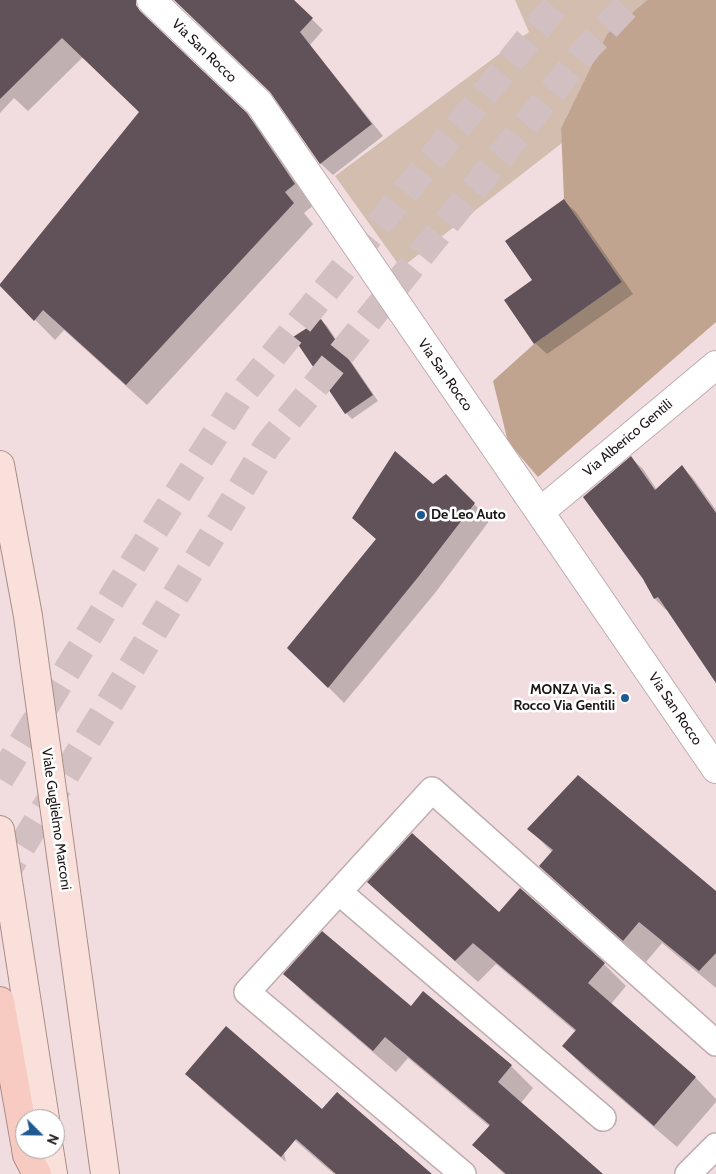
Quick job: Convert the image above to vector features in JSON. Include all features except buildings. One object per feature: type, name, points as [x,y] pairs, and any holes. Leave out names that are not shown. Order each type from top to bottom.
[{"type":"highway","points":[[0,1001],[19,1109]]},
{"type":"highway","points":[[29,1159],[37,1174]]},
{"type":"main road","name":"Viale Guglielmo Marconi","points":[[0,465],[28,616],[106,1174]]},
{"type":"main road","points":[[0,830],[42,1109]]},
{"type":"main road","points":[[51,1159],[53,1174]]},
{"type":"street","name":"Via San Rocco","points":[[151,0],[259,103],[716,769]]},
{"type":"street","name":"Via Alberico Gentili","points":[[540,512],[716,364]]},
{"type":"lane","points":[[463,1174],[247,992],[432,790],[716,1044]]},
{"type":"lane","points":[[339,892],[603,1118]]},
{"type":"lane","points":[[688,1174],[716,1146]]},
{"type":"shaded area","points":[[515,0],[647,0],[607,34],[561,128],[562,143],[401,268],[335,176],[529,32]]},
{"type":"shaded area","points":[[647,0],[716,0],[716,322],[538,477],[508,442],[493,381],[534,344],[622,282],[564,199],[561,128],[607,34]]},
{"type":"tunnel","points":[[0,779],[139,554],[238,399],[560,0]]},
{"type":"tunnel","points":[[0,882],[267,446],[588,47],[632,0]]},
{"type":"place","name":"De Leo Auto","points":[[421,515]]},
{"type":"place","name":"MONZA Via S. Rocco Via Gentili","points":[[625,698]]}]
